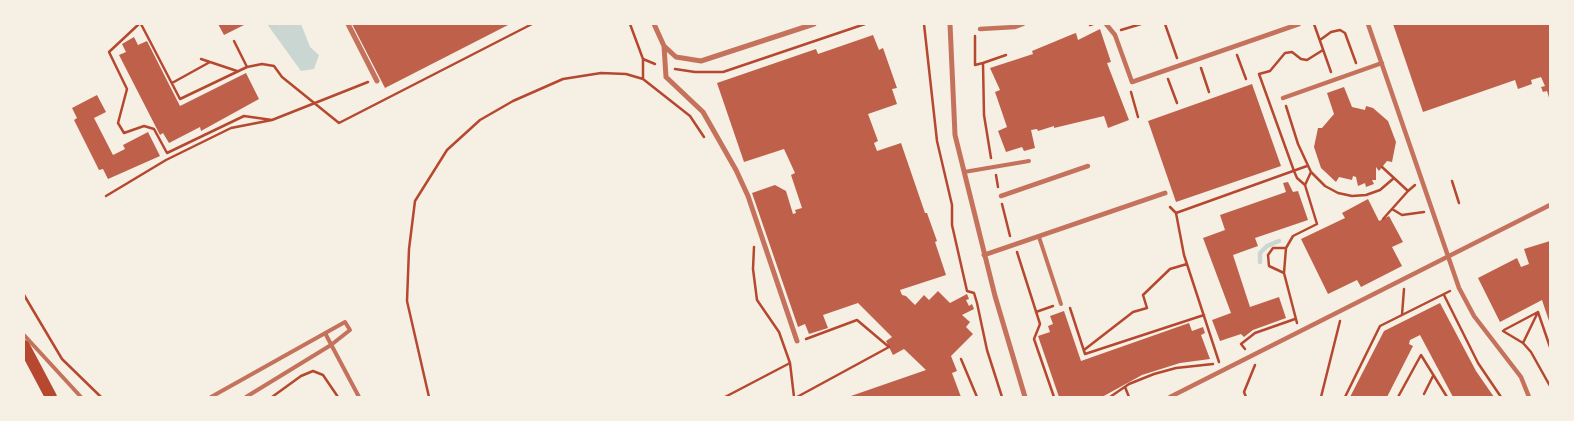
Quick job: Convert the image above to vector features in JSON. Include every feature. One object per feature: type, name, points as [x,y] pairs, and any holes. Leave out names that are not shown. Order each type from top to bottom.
[{"type":"main road","points":[[24,346],[51,397]]},
{"type":"street","points":[[348,24],[377,81]]},
{"type":"street","points":[[654,24],[664,46],[666,77],[703,112],[736,170],[748,196],[800,340]]},
{"type":"street","points":[[664,46],[676,57],[701,62],[814,24]]},
{"type":"street","points":[[950,24],[955,135],[984,255],[1025,397]]},
{"type":"street","points":[[978,29],[1015,27],[1023,24]]},
{"type":"street","points":[[1106,24],[1114,33],[1132,82],[1299,24]]},
{"type":"street","points":[[1368,24],[1458,288],[1474,316],[1521,377],[1530,397]]},
{"type":"street","points":[[1283,98],[1382,63]]},
{"type":"street","points":[[1000,196],[1088,166]]},
{"type":"street","points":[[984,255],[1165,193]]},
{"type":"street","points":[[1170,397],[1550,205]]},
{"type":"lane","points":[[964,172],[1029,161]]},
{"type":"lane","points":[[1039,237],[1061,304]]},
{"type":"lane","points":[[212,397],[345,322],[350,330],[331,345],[246,397]]},
{"type":"lane","points":[[325,333],[359,397]]},
{"type":"lane","points":[[24,335],[82,397]]},
{"type":"path","points":[[247,67],[180,99],[140,24],[109,52],[127,90],[118,123],[124,133],[144,126],[154,129],[167,153],[244,116],[272,120]]},
{"type":"path","points":[[924,24],[937,141],[952,205],[952,225],[967,291],[974,293],[978,303],[987,350],[1002,397]]},
{"type":"path","points":[[1114,33],[1141,24]]},
{"type":"path","points":[[1164,24],[1179,66]]},
{"type":"path","points":[[1314,24],[1334,80]]},
{"type":"path","points":[[978,29],[975,65],[1006,55]]},
{"type":"path","points":[[1320,40],[1332,32],[1340,30],[1346,33],[1359,72]]},
{"type":"path","points":[[1234,46],[1246,79]]},
{"type":"path","points":[[1300,332],[1284,273],[1286,248],[1293,236],[1317,224],[1305,185],[1297,178],[1294,171],[1259,74],[1270,71],[1285,53],[1292,52],[1301,59],[1307,60],[1323,50]]},
{"type":"path","points":[[643,59],[644,79]]},
{"type":"path","points":[[201,60],[238,71]]},
{"type":"path","points":[[1198,60],[1209,92]]},
{"type":"path","points":[[172,83],[210,62]]},
{"type":"path","points":[[983,63],[984,115],[1000,196],[1040,324],[1034,339],[1054,397]]},
{"type":"path","points":[[1166,71],[1177,103]]},
{"type":"path","points":[[429,397],[407,301],[409,249],[415,201],[447,150],[480,120],[513,101],[563,79],[601,73],[626,74],[644,79],[690,116],[707,140]]},
{"type":"path","points":[[106,196],[166,160],[231,128],[272,120],[361,84],[377,81]]},
{"type":"path","points":[[1132,82],[1131,95],[1138,117]]},
{"type":"path","points":[[1283,98],[1307,166],[1310,172],[1325,186],[1338,193],[1352,196],[1366,195],[1380,190],[1394,178]]},
{"type":"path","points":[[1176,213],[1307,166]]},
{"type":"path","points":[[1382,167],[1408,191]]},
{"type":"path","points":[[1305,185],[1310,172]]},
{"type":"path","points":[[1383,219],[1421,178]]},
{"type":"path","points":[[1452,181],[1459,203]]},
{"type":"path","points":[[1110,397],[1125,387],[1175,368],[1220,363],[1187,264],[1176,213],[1170,207]]},
{"type":"path","points":[[1392,208],[1402,214],[1432,210]]},
{"type":"path","points":[[755,242],[753,269],[757,300],[780,332],[790,364],[796,397],[889,347],[857,320],[800,340]]},
{"type":"path","points":[[1284,273],[1269,266],[1268,255],[1273,248],[1286,248]]},
{"type":"path","points":[[1084,350],[1133,312],[1147,308],[1143,295],[1170,269],[1187,264]]},
{"type":"path","points":[[1402,315],[1405,278]]},
{"type":"path","points":[[1345,397],[1380,326],[1458,288]]},
{"type":"path","points":[[24,295],[62,359],[101,397]]},
{"type":"path","points":[[1444,295],[1478,363],[1501,397]]},
{"type":"path","points":[[1036,312],[1067,301],[1085,354],[1204,315]]},
{"type":"path","points":[[1321,397],[1343,310]]},
{"type":"path","points":[[1491,337],[1538,312]]},
{"type":"path","points":[[1523,343],[1538,312]]},
{"type":"path","points":[[1538,312],[1550,347]]},
{"type":"path","points":[[1242,344],[1255,333],[1295,319]]},
{"type":"path","points":[[1503,330],[1523,343],[1540,367],[1550,386]]},
{"type":"path","points":[[1246,397],[1244,392],[1260,352]]},
{"type":"path","points":[[1398,397],[1421,355],[1447,397]]},
{"type":"path","points":[[961,359],[977,397]]},
{"type":"path","points":[[725,397],[790,364]]},
{"type":"path","points":[[272,397],[301,376],[313,372],[323,375],[338,397]]},
{"type":"path","points":[[1424,394],[1433,376]]},
{"type":"path","points":[[1125,387],[1129,397]]},
{"type":"shaded area","points":[[267,24],[301,24],[310,47],[319,55],[314,69],[301,71]]},
{"type":"building","points":[[218,24],[246,24],[224,35]]},
{"type":"building","points":[[352,24],[510,24],[385,88]]},
{"type":"building","points":[[1393,24],[1550,24],[1550,101],[1547,91],[1543,92],[1541,87],[1545,86],[1541,77],[1531,80],[1532,84],[1518,89],[1515,80],[1423,112]]},
{"type":"building","points":[[1100,29],[1111,62],[1107,63],[1129,120],[1108,128],[1104,116],[1054,128],[1054,126],[1038,131],[1037,129],[1031,130],[1035,148],[1024,151],[1022,147],[1006,152],[998,131],[1007,127],[995,92],[1000,90],[990,68],[1033,54],[1032,51],[1073,34],[1076,33],[1078,40]]},
{"type":"building","points":[[873,35],[879,50],[883,48],[897,88],[892,89],[897,104],[868,114],[878,141],[874,143],[877,151],[901,143],[925,213],[927,213],[937,241],[935,242],[946,275],[900,290],[902,295],[906,296],[915,305],[924,295],[929,300],[938,291],[950,303],[967,294],[969,299],[966,300],[969,306],[972,304],[974,309],[962,315],[970,322],[966,327],[973,334],[951,356],[957,371],[952,373],[961,397],[848,397],[926,370],[904,349],[893,355],[886,341],[892,337],[858,303],[823,315],[828,328],[809,334],[805,324],[798,327],[752,193],[775,185],[786,191],[793,214],[796,213],[795,210],[802,208],[791,175],[795,173],[784,149],[744,162],[717,83],[816,49],[818,54]]},
{"type":"building","points":[[134,37],[138,45],[147,41],[180,106],[246,73],[259,99],[201,131],[200,127],[169,143],[163,133],[160,135],[119,55],[126,52],[122,44]]},
{"type":"building","points":[[1252,84],[1281,166],[1176,202],[1148,121]]},
{"type":"building","points":[[1344,87],[1352,107],[1365,110],[1366,106],[1373,108],[1388,121],[1396,142],[1392,162],[1387,161],[1379,171],[1376,167],[1376,180],[1372,180],[1374,184],[1366,187],[1365,183],[1358,186],[1356,177],[1353,176],[1352,180],[1339,177],[1336,182],[1321,168],[1314,147],[1318,128],[1322,128],[1334,114],[1327,93]]},
{"type":"building","points":[[97,95],[106,112],[94,118],[113,155],[125,149],[123,145],[148,132],[160,156],[108,179],[103,169],[99,170],[74,120],[77,118],[72,108]]},
{"type":"building","points":[[1288,182],[1293,192],[1298,191],[1308,220],[1255,238],[1258,246],[1233,255],[1250,307],[1279,297],[1286,318],[1253,330],[1244,337],[1241,334],[1220,341],[1212,320],[1231,313],[1203,238],[1225,230],[1220,215],[1286,192],[1283,183]]},
{"type":"building","points":[[1368,199],[1379,221],[1389,216],[1403,242],[1392,247],[1402,266],[1361,287],[1357,280],[1328,294],[1301,239],[1345,218],[1342,213]]},
{"type":"building","points":[[1550,241],[1550,324],[1542,300],[1500,322],[1478,278],[1517,258],[1521,267],[1529,264],[1524,249]]},
{"type":"building","points":[[1440,303],[1476,371],[1494,397],[1453,397],[1420,335],[1410,340],[1409,344],[1413,346],[1387,397],[1350,397],[1384,331]]},
{"type":"building","points":[[1064,311],[1081,361],[1189,323],[1192,331],[1203,327],[1205,333],[1201,335],[1210,359],[1180,363],[1142,375],[1102,397],[1059,397],[1038,336],[1050,332],[1048,326],[1053,324],[1050,316]]},
{"type":"waterway","points":[[1260,262],[1260,253],[1267,246],[1279,241]]}]
